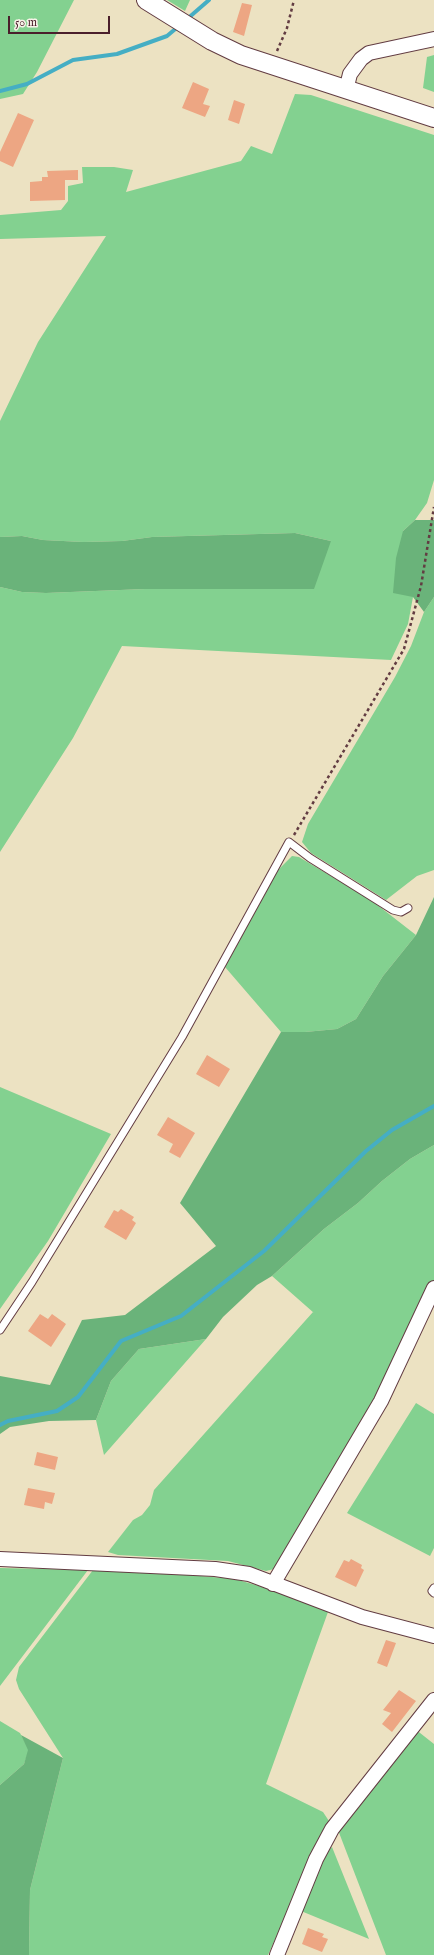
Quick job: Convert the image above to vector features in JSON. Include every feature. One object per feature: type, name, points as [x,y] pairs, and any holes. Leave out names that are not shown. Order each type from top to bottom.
[{"type":"street","points":[[146,0],[212,41],[241,54],[434,118]]},
{"type":"street","points":[[346,90],[350,74],[361,59],[369,53],[434,39]]},
{"type":"street","points":[[273,1584],[381,1400],[434,1288]]},
{"type":"street","points":[[0,1559],[215,1569],[249,1574],[362,1617],[434,1636]]},
{"type":"street","points":[[278,1955],[316,1859],[332,1829],[434,1700]]},
{"type":"lane","points":[[0,1330],[32,1282],[182,1037],[289,842],[310,858],[393,910],[401,912],[408,908]]},
{"type":"lane","points":[[434,1588],[432,1591],[434,1593]]},
{"type":"path","points":[[274,66],[294,0]]},
{"type":"path","points":[[289,842],[404,649],[421,586],[434,507]]},
{"type":"green space","points":[[0,0],[74,0],[37,72],[23,94],[0,99]]},
{"type":"green space","points":[[167,0],[190,0],[185,11]]},
{"type":"green space","points":[[434,55],[434,92],[423,88],[427,57]]},
{"type":"green space","points":[[295,94],[311,95],[434,135],[434,480],[427,503],[415,520],[403,531],[413,597],[408,624],[391,660],[122,646],[73,738],[0,852],[0,587],[22,592],[46,593],[145,589],[331,541],[295,533],[152,537],[122,541],[83,542],[43,540],[22,536],[0,537],[0,421],[38,342],[106,236],[0,239],[0,215],[61,210],[68,201],[68,186],[83,183],[82,167],[114,167],[133,170],[126,192],[241,161],[251,146],[272,154]]},
{"type":"green space","points":[[415,520],[434,520],[434,597],[424,612],[413,597],[393,593],[396,558],[403,531]]},
{"type":"green space","points":[[295,533],[331,541],[314,589],[145,589],[46,593],[22,592],[0,587],[0,537],[22,536],[43,540],[83,542],[122,541],[152,537]]},
{"type":"green space","points":[[434,597],[434,870],[417,876],[386,900],[311,853],[302,842],[308,824],[395,677],[411,646],[424,612]]},
{"type":"green space","points":[[292,856],[299,857],[371,900],[416,935],[383,976],[356,1019],[337,1029],[305,1032],[281,1032],[225,967],[278,870]]},
{"type":"green space","points":[[434,897],[434,1145],[410,1159],[382,1181],[358,1203],[324,1229],[272,1276],[257,1285],[223,1317],[206,1339],[139,1349],[111,1381],[96,1420],[49,1421],[10,1427],[0,1434],[0,1376],[50,1385],[82,1320],[125,1315],[216,1246],[180,1203],[281,1032],[305,1032],[337,1029],[356,1019],[383,976],[416,935]]},
{"type":"green space","points":[[0,1087],[111,1134],[48,1241],[0,1309]]},
{"type":"green space","points":[[434,1145],[434,1281],[398,1366],[274,1569],[266,1571],[228,1561],[118,1555],[108,1552],[133,1520],[142,1515],[150,1505],[154,1490],[313,1312],[272,1276],[324,1229],[358,1203],[382,1181],[410,1159]]},
{"type":"green space","points":[[206,1339],[104,1455],[96,1420],[111,1381],[139,1349]]},
{"type":"green space","points":[[416,1403],[434,1414],[434,1548],[430,1556],[347,1513]]},
{"type":"green space","points":[[0,1568],[88,1570],[0,1686]]},
{"type":"green space","points":[[93,1570],[143,1571],[235,1579],[286,1594],[328,1612],[266,1784],[323,1812],[329,1821],[268,1955],[29,1955],[30,1890],[63,1758],[19,1689],[16,1680],[19,1667]]},
{"type":"green space","points":[[0,1721],[20,1733],[29,1750],[24,1764],[0,1785]]},
{"type":"green space","points":[[415,1729],[434,1744],[434,1955],[386,1955],[338,1830]]},
{"type":"green space","points":[[21,1735],[63,1758],[30,1890],[29,1955],[0,1955],[0,1785],[24,1764],[28,1750]]},
{"type":"green space","points":[[332,1847],[369,1939],[301,1911],[326,1852]]},
{"type":"building","points":[[242,3],[252,5],[244,36],[233,32]]},
{"type":"building","points":[[193,82],[209,89],[203,104],[210,106],[205,117],[182,108]]},
{"type":"building","points":[[234,100],[245,104],[239,124],[228,120]]},
{"type":"building","points":[[18,113],[34,120],[13,167],[0,161],[0,152]]},
{"type":"building","points":[[78,170],[78,180],[65,180],[65,200],[30,201],[30,182],[42,181],[42,177],[48,177],[47,171]]},
{"type":"building","points":[[207,1055],[230,1069],[219,1087],[196,1074]]},
{"type":"building","points":[[168,1117],[195,1133],[180,1158],[169,1152],[173,1144],[157,1135]]},
{"type":"building","points":[[121,1209],[134,1217],[132,1220],[136,1223],[126,1240],[104,1227],[114,1210],[118,1212]]},
{"type":"building","points":[[40,1314],[48,1319],[52,1314],[66,1324],[51,1347],[28,1331]]},
{"type":"building","points":[[37,1452],[58,1457],[55,1470],[34,1465]]},
{"type":"building","points":[[28,1488],[55,1493],[52,1504],[45,1502],[44,1509],[24,1505]]},
{"type":"building","points":[[351,1559],[362,1565],[361,1568],[364,1570],[356,1587],[335,1577],[344,1560],[349,1562]]},
{"type":"building","points":[[386,1640],[396,1643],[387,1667],[377,1663]]},
{"type":"building","points":[[399,1690],[416,1701],[392,1732],[382,1724],[391,1713],[383,1710]]},
{"type":"building","points":[[308,1928],[324,1934],[322,1937],[328,1939],[322,1952],[302,1944]]},
{"type":"waterway","points":[[186,20],[209,0]]},
{"type":"waterway","points":[[0,91],[27,84],[73,60],[117,54],[167,36],[180,25]]},
{"type":"waterway","points":[[0,1425],[8,1421],[57,1411],[78,1397],[121,1341],[181,1316],[264,1251],[366,1151],[392,1130],[434,1106]]}]
